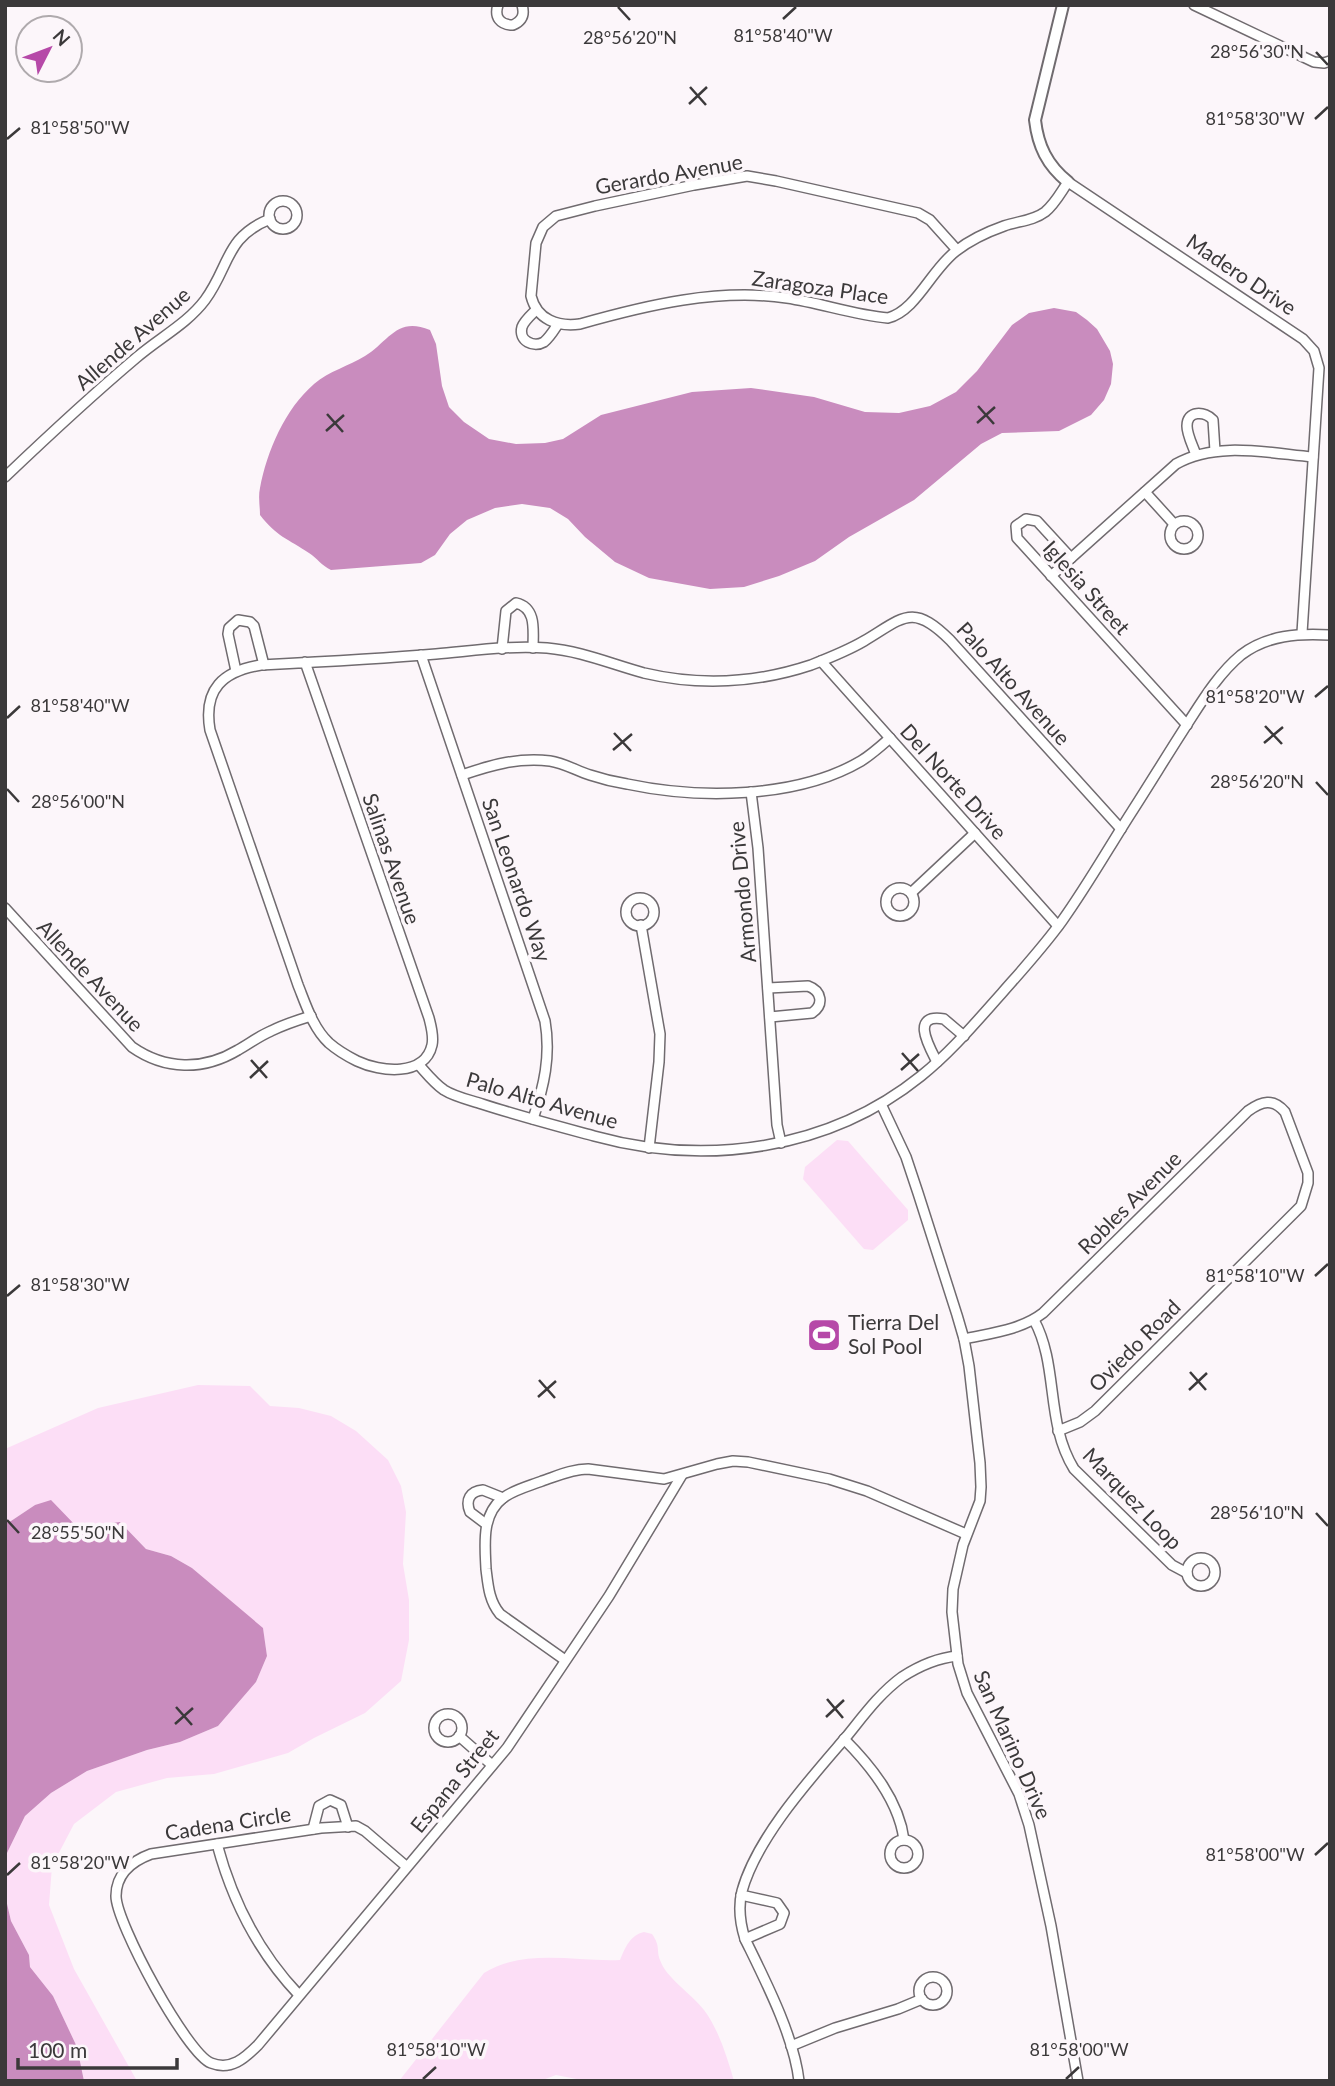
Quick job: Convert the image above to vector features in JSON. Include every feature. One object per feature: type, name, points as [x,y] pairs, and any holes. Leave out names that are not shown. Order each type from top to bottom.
[{"type":"street","points":[[498,5],[496,12],[501,23],[513,25],[522,18],[522,5]]},
{"type":"street","name":"Madero Drive","points":[[1063,5],[1035,120],[1037,137],[1044,156],[1069,182],[1309,344],[1314,351],[1319,368],[1302,633]]},
{"type":"street","points":[[1194,5],[1314,62],[1330,61]]},
{"type":"street","name":"Gerardo Avenue","points":[[558,324],[543,342],[534,345],[526,341],[521,333],[522,325],[536,310],[531,296],[536,243],[541,230],[552,219],[595,206],[739,177],[776,181],[918,213],[930,220],[957,250]]},
{"type":"street","name":"Zaragoza Place","points":[[536,310],[545,319],[558,324],[580,324],[662,304],[732,295],[790,298],[888,318],[908,307],[933,274],[957,250],[990,231],[1038,216],[1054,203],[1069,182]]},
{"type":"street","name":"Allende Avenue","points":[[5,477],[133,360],[198,309],[217,280],[233,247],[253,226],[270,219]]},
{"type":"street","points":[[1196,455],[1187,426],[1188,420],[1197,413],[1203,413],[1213,421],[1215,451]]},
{"type":"street","points":[[1051,576],[1175,464],[1188,457],[1215,451],[1234,451],[1313,457]]},
{"type":"street","points":[[1145,492],[1174,524]]},
{"type":"street","name":"Iglesia Street","points":[[1071,558],[1037,521],[1032,519],[1016,526],[1017,538],[1187,725]]},
{"type":"street","points":[[502,649],[506,611],[516,603],[526,606],[531,613],[533,648]]},
{"type":"street","name":"Palo Alto Avenue","points":[[236,671],[264,665],[533,648],[568,651],[641,672],[693,681],[721,682],[775,675],[821,661],[856,646],[896,620],[906,617],[926,620],[950,640],[1121,829]]},
{"type":"street","points":[[264,665],[254,626],[250,622],[238,620],[229,628],[228,634],[236,671],[222,680],[210,700],[210,730],[298,985],[311,1016],[327,1041],[356,1061],[369,1066],[388,1068],[406,1069],[419,1065]]},
{"type":"street","name":"Palo Alto Avenue","points":[[419,1065],[445,1091],[533,1119],[649,1148],[700,1152],[730,1150],[781,1143],[843,1123],[881,1104],[920,1077],[964,1036],[1037,953],[1058,926],[1214,684],[1243,653],[1282,636],[1302,633],[1330,635]]},
{"type":"street","name":"San Leonardo Way","points":[[421,655],[545,1020],[548,1065],[533,1119]]},
{"type":"street","name":"Del Norte Drive","points":[[821,661],[1058,926]]},
{"type":"street","name":"Salinas Avenue","points":[[305,662],[429,1018],[432,1044],[427,1057],[419,1065]]},
{"type":"street","points":[[462,775],[503,762],[552,761],[610,780],[663,790],[702,794],[751,792],[812,781],[839,772],[862,760],[890,738]]},
{"type":"street","name":"Armondo Drive","points":[[751,792],[758,848],[777,1125],[781,1143]]},
{"type":"street","points":[[911,893],[975,833]]},
{"type":"street","name":"Allende Avenue","points":[[5,908],[132,1047],[155,1060],[191,1066],[208,1064],[230,1055],[272,1030],[311,1016]]},
{"type":"street","points":[[641,925],[660,1034],[649,1148]]},
{"type":"street","name":"Armondo Drive","points":[[768,988],[808,986],[814,988],[821,998],[820,1004],[812,1013],[770,1017]]},
{"type":"street","points":[[937,1062],[924,1037],[926,1024],[931,1020],[944,1019],[964,1036]]},
{"type":"street","name":"Robles Avenue","points":[[964,1339],[1021,1326],[1043,1314],[1248,1111],[1260,1103],[1268,1101],[1279,1105],[1285,1112],[1296,1142]]},
{"type":"street","name":"San Marino Drive","points":[[881,1104],[910,1169],[964,1339],[981,1487],[979,1501],[957,1566],[953,1589],[952,1612],[957,1656],[967,1693],[1018,1794],[1029,1825],[1051,1926],[1078,2081]]},
{"type":"street","name":"Oviedo Road","points":[[1058,1431],[1080,1422],[1095,1411],[1301,1206],[1308,1184],[1308,1173],[1296,1142]]},
{"type":"street","name":"Marquez Loop","points":[[1034,1320],[1040,1330],[1046,1355],[1058,1431],[1066,1457],[1074,1469],[1172,1565],[1187,1573]]},
{"type":"street","points":[[565,1660],[494,1607],[488,1584],[484,1538],[486,1524],[503,1498],[578,1469],[664,1479],[717,1464],[748,1462],[829,1479],[867,1491],[966,1534]]},
{"type":"street","name":"Espana Street","points":[[211,2063],[227,2065],[238,2063],[246,2057],[507,1748],[609,1596],[682,1475]]},
{"type":"street","points":[[486,1524],[470,1512],[468,1499],[471,1494],[483,1490],[503,1498]]},
{"type":"street","points":[[799,2081],[791,2046],[741,1923],[741,1895],[752,1865],[809,1779],[873,1704],[901,1678],[930,1662],[957,1656]]},
{"type":"street","points":[[459,1736],[492,1765]]},
{"type":"street","points":[[844,1739],[877,1777],[894,1805],[901,1821],[904,1840]]},
{"type":"street","name":"Cadena Circle","points":[[313,1829],[319,1806],[330,1800],[341,1805],[348,1826]]},
{"type":"street","name":"Cadena Circle","points":[[211,2063],[193,2048],[172,2015],[132,1945],[119,1912],[116,1897],[118,1882],[136,1859],[218,1843],[313,1829],[356,1826],[407,1867]]},
{"type":"street","points":[[218,1843],[232,1889],[249,1924],[267,1957],[299,1995]]},
{"type":"street","points":[[741,1895],[777,1903],[784,1913],[780,1924],[745,1938]]},
{"type":"street","points":[[791,2046],[922,1999]]},
{"type":"shaded area","points":[[1054,308],[1076,312],[1087,320],[1097,329],[1110,351],[1113,364],[1111,384],[1104,400],[1091,415],[1059,431],[1002,433],[981,444],[914,500],[849,537],[815,561],[744,587],[710,589],[649,578],[615,562],[568,519],[550,508],[522,504],[495,508],[467,520],[450,534],[435,555],[421,563],[331,570],[277,533],[260,515],[259,491],[267,460],[294,406],[320,379],[365,356],[401,328],[419,326],[430,330],[436,344],[442,386],[449,407],[464,422],[489,439],[516,444],[563,439],[601,415],[692,392],[751,388],[814,397],[865,412],[899,413],[930,406],[956,392],[977,371],[1012,325],[1029,313]]},
{"type":"shaded area","points":[[837,1140],[848,1141],[908,1210],[908,1220],[873,1250],[864,1249],[803,1179],[805,1167]]},
{"type":"shaded area","name":"Tierra Del Sol Pool","points":[[827,1322],[835,1345],[821,1349],[814,1326]]},
{"type":"shaded area","points":[[198,1385],[250,1386],[270,1406],[299,1408],[331,1416],[356,1431],[388,1460],[401,1486],[406,1512],[403,1564],[409,1600],[409,1640],[401,1681],[365,1713],[288,1753],[214,1774],[167,1778],[116,1792],[74,1824],[52,1866],[49,1905],[74,1969],[137,2081],[84,2081],[77,2047],[53,1996],[30,1967],[29,1955],[11,1921],[5,1895],[7,1853],[25,1816],[51,1793],[87,1771],[147,1750],[180,1742],[218,1726],[256,1682],[267,1656],[263,1629],[192,1568],[171,1556],[146,1549],[120,1522],[77,1527],[35,1505],[5,1523],[5,1449],[98,1408]]},
{"type":"shaded area","points":[[51,1500],[77,1527],[120,1522],[146,1549],[171,1556],[192,1568],[263,1628],[267,1656],[256,1682],[218,1726],[180,1742],[147,1750],[87,1771],[51,1793],[25,1816],[7,1853],[5,1868],[5,1523],[35,1505]]},
{"type":"shaded area","points":[[5,1895],[11,1921],[29,1955],[30,1967],[53,1996],[77,2047],[84,2081],[5,2081]]},
{"type":"shaded area","points":[[644,1932],[655,1938],[663,1967],[699,2004],[714,2026],[734,2081],[587,2081],[556,2075],[540,2081],[399,2081],[484,1973],[499,1965],[533,1958],[620,1960],[632,1939]]},
{"type":"place","name":"Tierra Del Sol Pool","points":[[824,1335]]}]
